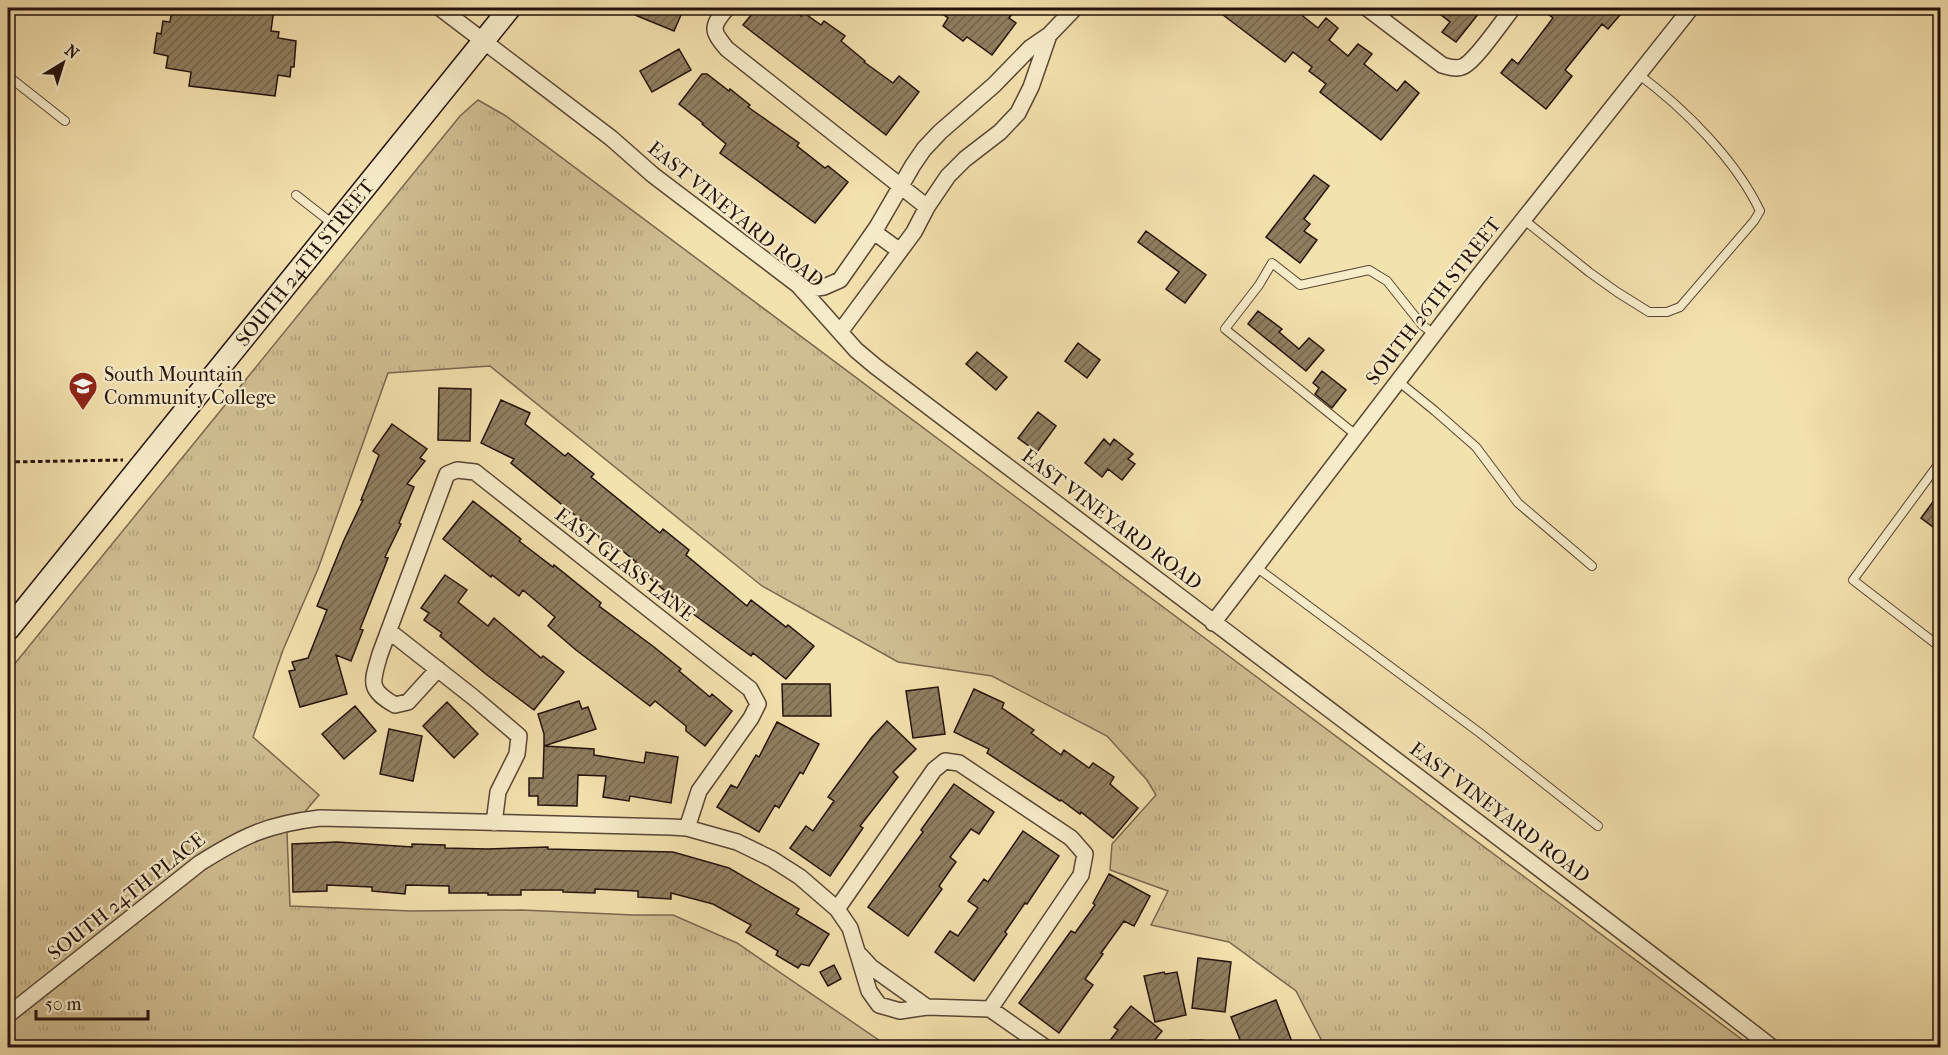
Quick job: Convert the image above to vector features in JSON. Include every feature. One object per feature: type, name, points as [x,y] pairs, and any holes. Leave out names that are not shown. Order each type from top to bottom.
[{"type":"main road","name":"SOUTH 24TH STREET","points":[[8,630],[510,8]]},
{"type":"street","name":"EAST VINEYARD ROAD","points":[[440,8],[611,138],[652,175],[803,290],[856,350],[875,366],[1773,1047]]},
{"type":"street","points":[[727,8],[715,26],[715,34],[727,49],[927,207]]},
{"type":"street","points":[[1367,8],[1442,65],[1452,69],[1464,67],[1513,8]]},
{"type":"street","name":"SOUTH 26TH STREET","points":[[1213,623],[1523,219],[1691,8]]},
{"type":"street","points":[[840,332],[914,232],[927,207],[948,176],[965,159],[1000,132],[1018,113],[1031,87],[1049,35],[1067,10]]},
{"type":"street","points":[[803,290],[824,287],[840,280],[874,232],[913,165],[940,132],[994,85],[1030,48],[1049,35]]},
{"type":"street","points":[[874,232],[900,251]]},
{"type":"street","name":"EAST GLASS LANE","points":[[389,631],[447,474],[457,470],[475,472],[750,689],[758,704],[751,718],[711,771],[699,791],[687,828]]},
{"type":"street","points":[[438,669],[408,702],[395,705],[381,697],[374,687],[374,675],[389,631],[438,669],[519,736],[518,754],[498,792],[494,823]]},
{"type":"street","points":[[837,909],[933,770],[945,761],[959,763],[1071,838],[1085,854],[1082,875],[990,1009],[1046,1047]]},
{"type":"street","name":"SOUTH 24TH PLACE","points":[[8,1016],[200,863],[226,846],[261,830],[289,822],[320,818],[687,828],[737,842],[772,859],[800,877],[837,909],[850,928],[860,955],[862,973],[869,991],[879,1005],[900,1011],[927,1007],[990,1009]]},
{"type":"street","points":[[860,955],[871,967],[927,1007]]},
{"type":"street","points":[[1192,1047],[1201,1047]]},
{"type":"lane","points":[[1523,219],[1564,253],[1617,292],[1649,312],[1667,312],[1680,307],[1754,221],[1760,211],[1754,196],[1725,158],[1698,125],[1638,74]]},
{"type":"lane","points":[[8,76],[65,121]]},
{"type":"lane","points":[[296,195],[334,225]]},
{"type":"lane","points":[[1356,435],[1225,329],[1259,285],[1272,263],[1300,285],[1369,270],[1387,281],[1422,325],[1434,334]]},
{"type":"lane","points":[[1398,381],[1476,447],[1518,503],[1593,567]]},
{"type":"lane","points":[[1941,462],[1853,580],[1941,647]]},
{"type":"lane","points":[[1256,567],[1480,733],[1598,826]]},
{"type":"path","points":[[8,462],[145,460]]},
{"type":"green space","points":[[478,100],[506,116],[1752,1047],[1325,1047],[1296,991],[1229,942],[1151,925],[1168,891],[1110,870],[1112,844],[1156,795],[1147,780],[1107,736],[992,676],[898,662],[762,586],[490,366],[388,373],[318,569],[283,650],[253,737],[319,795],[287,833],[290,906],[411,911],[522,910],[673,915],[737,943],[889,1047],[8,1048],[8,672],[460,116]]},
{"type":"building","points":[[172,8],[274,8],[271,31],[279,32],[278,38],[296,41],[294,67],[291,67],[290,77],[278,75],[275,96],[189,86],[191,72],[166,68],[168,56],[154,53],[157,33],[161,34],[163,21],[170,22]]},
{"type":"building","points":[[618,8],[684,8],[674,31]]},
{"type":"building","points":[[757,8],[789,8],[801,16],[804,13],[821,25],[824,21],[845,36],[841,41],[864,62],[893,83],[899,76],[919,92],[886,135],[743,25]]},
{"type":"building","points":[[934,8],[1017,8],[1009,18],[1016,23],[992,55],[967,37],[963,41],[943,26],[948,18]]},
{"type":"building","points":[[1229,8],[1303,8],[1299,13],[1318,28],[1326,18],[1338,28],[1329,40],[1348,56],[1358,44],[1372,54],[1364,64],[1397,91],[1405,81],[1419,93],[1381,140],[1320,92],[1326,84],[1309,71],[1312,67],[1293,52],[1285,62],[1223,15]]},
{"type":"building","points":[[1432,8],[1483,8],[1456,42],[1442,32],[1450,22]]},
{"type":"building","points":[[1540,8],[1626,8],[1608,29],[1602,24],[1565,70],[1572,76],[1546,109],[1501,73],[1512,59],[1518,64],[1553,18]]},
{"type":"building","points":[[679,49],[691,70],[652,92],[640,71]]},
{"type":"building","points":[[702,74],[707,74],[729,91],[730,89],[750,105],[748,107],[799,143],[797,146],[825,168],[828,166],[848,182],[815,223],[720,153],[726,144],[679,104]]},
{"type":"building","points":[[1314,175],[1329,186],[1304,219],[1310,224],[1304,231],[1317,240],[1300,263],[1266,237]]},
{"type":"building","points":[[1146,231],[1206,275],[1185,303],[1166,289],[1179,272],[1138,242]]},
{"type":"building","points":[[1258,311],[1282,329],[1279,332],[1299,349],[1309,338],[1324,350],[1306,371],[1248,324]]},
{"type":"building","points":[[1078,343],[1100,360],[1087,378],[1065,361]]},
{"type":"building","points":[[977,352],[1007,377],[996,390],[966,364]]},
{"type":"building","points":[[1322,371],[1346,390],[1332,408],[1315,394],[1319,388],[1313,383]]},
{"type":"building","points":[[439,388],[471,389],[470,441],[438,440]]},
{"type":"building","points":[[501,400],[530,413],[525,424],[565,456],[568,453],[594,474],[591,477],[660,533],[663,529],[689,550],[686,555],[747,606],[751,600],[814,646],[786,679],[753,653],[751,656],[689,611],[634,565],[636,562],[618,547],[615,551],[598,537],[599,535],[511,463],[514,459],[481,443]]},
{"type":"building","points":[[1038,412],[1056,426],[1037,452],[1018,438]]},
{"type":"building","points":[[392,424],[427,449],[420,458],[425,461],[407,484],[414,487],[399,523],[401,524],[385,557],[388,558],[360,629],[363,630],[351,661],[336,655],[347,694],[300,707],[289,671],[295,670],[292,662],[308,658],[327,610],[317,606],[363,500],[361,500],[379,455],[373,451]]},
{"type":"building","points":[[1104,439],[1110,445],[1114,439],[1133,454],[1128,459],[1135,464],[1122,480],[1108,469],[1102,477],[1085,463]]},
{"type":"building","points":[[1941,491],[1941,533],[1921,518]]},
{"type":"building","points":[[473,501],[521,539],[519,541],[553,567],[554,565],[601,603],[599,606],[681,669],[679,671],[710,697],[712,694],[732,711],[705,746],[686,731],[686,726],[655,701],[650,706],[548,626],[555,617],[523,590],[519,596],[443,539]]},
{"type":"building","points":[[445,575],[467,590],[458,602],[488,626],[494,618],[541,658],[543,656],[564,672],[534,710],[487,675],[440,636],[442,633],[424,620],[429,613],[421,608]]},
{"type":"building","points":[[782,684],[830,684],[831,716],[783,716]]},
{"type":"building","points":[[938,687],[945,734],[913,738],[906,691]]},
{"type":"building","points":[[974,689],[1004,703],[1002,708],[1034,730],[1031,733],[1061,755],[1064,750],[1089,768],[1093,763],[1114,777],[1110,784],[1138,808],[1113,838],[1081,812],[1080,814],[987,753],[989,749],[954,732]]},
{"type":"building","points":[[579,701],[582,709],[588,707],[596,729],[544,746],[544,734],[538,714]]},
{"type":"building","points":[[447,702],[478,734],[454,758],[423,726]]},
{"type":"building","points":[[355,706],[376,731],[344,759],[322,734]]},
{"type":"building","points":[[887,721],[916,749],[893,772],[898,777],[860,826],[863,828],[830,876],[790,848],[806,826],[813,831],[834,801],[828,797],[872,737]]},
{"type":"building","points":[[777,722],[819,744],[803,774],[800,772],[779,808],[775,805],[759,832],[717,807],[731,785],[737,788],[756,755],[759,757]]},
{"type":"building","points":[[389,729],[422,736],[413,781],[380,774]]},
{"type":"building","points":[[544,746],[594,749],[594,755],[644,763],[646,752],[678,757],[671,803],[630,796],[629,801],[603,797],[606,776],[578,775],[577,806],[538,805],[538,796],[529,796],[529,778],[543,778]]},
{"type":"building","points":[[954,784],[994,812],[979,834],[971,829],[950,857],[956,862],[939,886],[942,889],[908,936],[868,907],[923,832],[921,830]]},
{"type":"building","points":[[1023,831],[1059,856],[1005,932],[1007,934],[974,981],[935,952],[950,931],[958,936],[978,908],[968,901],[984,879],[988,882]]},
{"type":"building","points":[[337,842],[412,847],[412,844],[445,845],[445,848],[548,847],[548,849],[673,852],[729,868],[799,909],[796,914],[829,934],[809,966],[801,964],[798,968],[776,955],[778,951],[746,932],[751,925],[713,904],[671,893],[671,899],[638,897],[638,891],[595,889],[595,893],[521,890],[521,895],[488,895],[488,893],[449,893],[449,886],[406,885],[405,894],[372,891],[372,887],[327,885],[327,891],[293,892],[292,844]]},
{"type":"building","points":[[1109,874],[1150,896],[1134,926],[1124,921],[1101,953],[1103,954],[1085,979],[1093,985],[1059,1033],[1019,1003],[1071,931],[1075,933],[1095,905],[1093,903]]},
{"type":"building","points":[[1198,958],[1231,962],[1225,1012],[1192,1008]]},
{"type":"building","points":[[834,965],[841,979],[828,986],[820,972]]},
{"type":"building","points":[[1164,972],[1165,974],[1177,972],[1186,1015],[1155,1022],[1144,976]]},
{"type":"building","points":[[1276,1000],[1294,1047],[1243,1047],[1231,1017]]},
{"type":"building","points":[[1131,1006],[1162,1031],[1149,1047],[1105,1047],[1118,1030],[1114,1027]]},
{"type":"place","name":"South Mountain Community College","points":[[83,412]]}]
